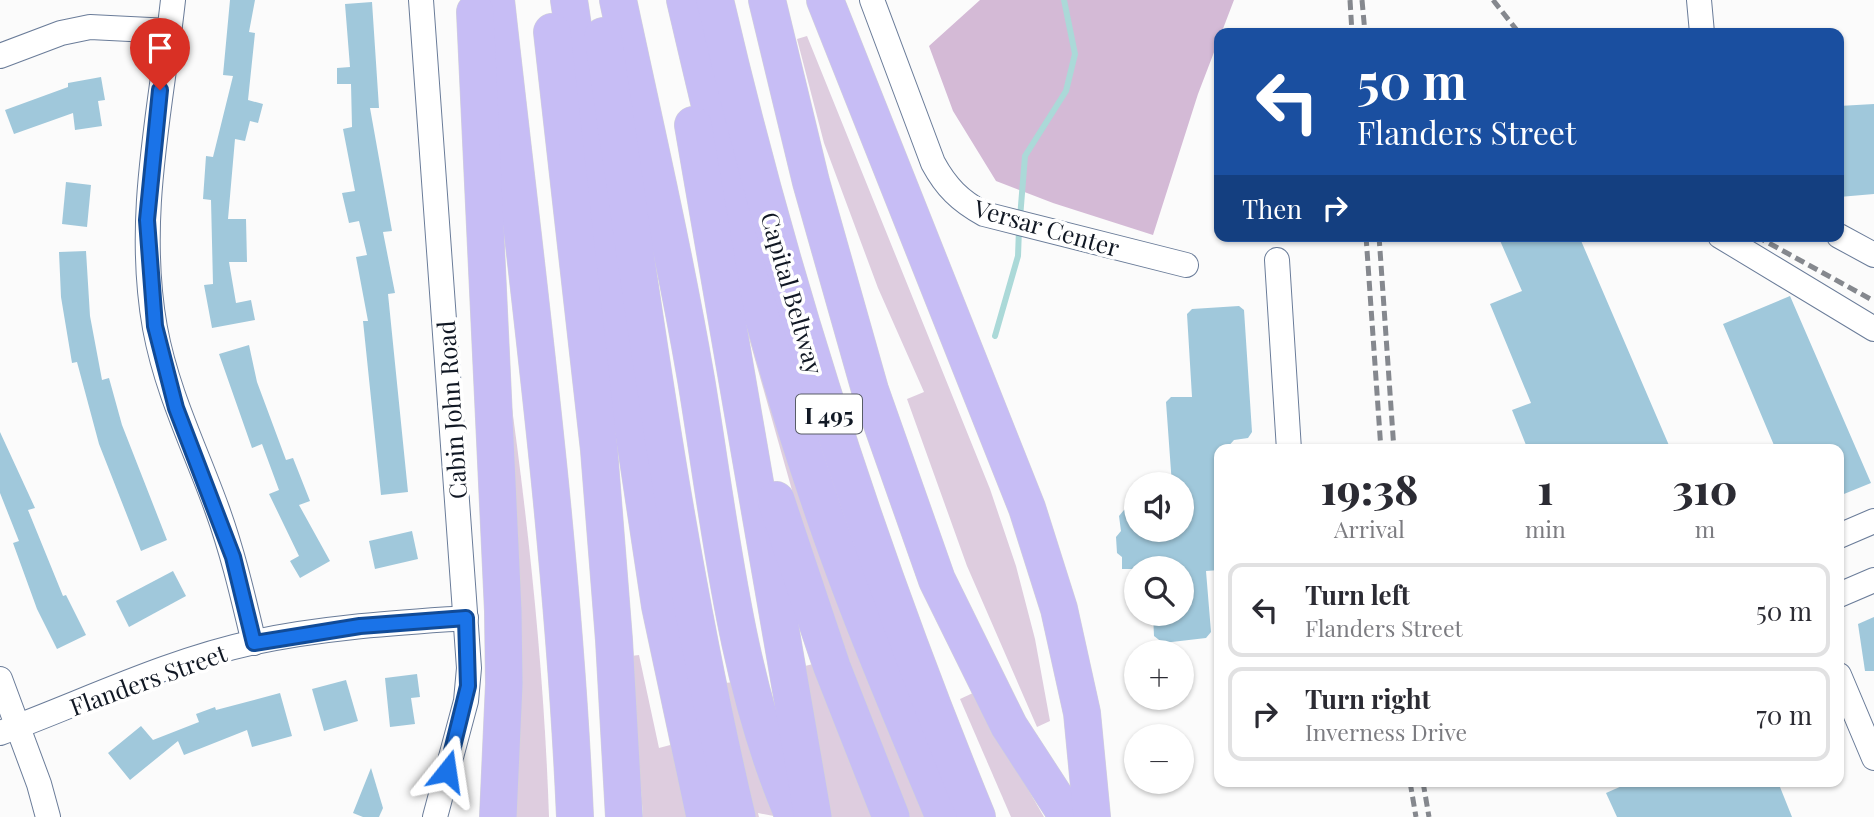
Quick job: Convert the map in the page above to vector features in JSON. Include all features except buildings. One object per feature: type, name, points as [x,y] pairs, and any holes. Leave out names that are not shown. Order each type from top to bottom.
[{"type":"highway","points":[[474,0],[503,611],[504,684],[498,817]]},
{"type":"highway","points":[[496,0],[545,424],[565,645],[575,817]]},
{"type":"highway","points":[[551,0],[555,78],[602,492],[624,817]]},
{"type":"highway","points":[[569,0],[660,606],[701,734],[737,817]]},
{"type":"highway","points":[[598,0],[662,440],[701,734],[705,817]]},
{"type":"highway","points":[[618,0],[673,248],[726,566],[761,719],[794,817]]},
{"type":"highway","points":[[674,0],[722,303],[813,817]]},
{"type":"highway","points":[[685,0],[758,293],[813,481],[881,664],[944,817]]},
{"type":"highway","name":"Capital Beltway","points":[[715,0],[779,249],[855,496],[977,817]]},
{"type":"highway","points":[[767,0],[811,182],[870,390],[937,580],[1009,726],[1068,817]]},
{"type":"highway","points":[[825,0],[1004,446],[1059,609],[1082,713],[1092,817]]},
{"type":"highway","points":[[722,303],[779,511],[831,667],[891,817]]},
{"type":"street","points":[[173,0],[150,165],[147,220],[155,326],[176,408],[233,557],[254,643]]},
{"type":"street","name":"Cabin John Road","points":[[421,0],[466,618],[468,686],[435,817]]},
{"type":"street","name":"Versar Center","points":[[872,0],[933,163],[944,184],[964,203],[984,214],[1186,265]]},
{"type":"street","points":[[1699,0],[1702,28]]},
{"type":"street","points":[[0,56],[61,33],[90,27],[170,31]]},
{"type":"street","points":[[1844,239],[1874,255]]},
{"type":"street","points":[[1730,242],[1874,329]]},
{"type":"street","points":[[1278,260],[1289,444]]},
{"type":"street","points":[[1844,534],[1874,521]]},
{"type":"street","points":[[1844,593],[1874,580]]},
{"type":"street","name":"Flanders Street","points":[[9,730],[178,665],[254,643],[360,626],[466,618]]},
{"type":"street","points":[[0,679],[9,730],[48,817]]},
{"type":"street","points":[[1844,687],[1874,758]]},
{"type":"shaded area","points":[[980,0],[1234,0],[1223,28],[1214,28],[1214,52],[1153,235],[1053,203],[996,181],[953,111],[929,46]]},
{"type":"shaded area","points":[[807,36],[990,489],[1016,566],[1035,639],[1050,721],[1037,727],[967,566],[907,399],[924,392],[878,288],[824,143],[797,39]]},
{"type":"shaded area","points":[[758,327],[930,817],[906,817],[812,561],[747,331]]},
{"type":"shaded area","points":[[507,372],[534,594],[549,817],[512,817]]},
{"type":"shaded area","points":[[639,655],[659,748],[734,728],[725,683],[734,682],[779,817],[758,813],[759,817],[643,817],[631,656]]},
{"type":"shaded area","points":[[817,663],[875,817],[810,817],[822,772],[805,666]]},
{"type":"shaded area","points":[[973,693],[1044,817],[1011,817],[960,699]]},
{"type":"waterway","points":[[1020,218],[1025,156],[1066,91],[1075,54],[1064,0]]},
{"type":"waterway","points":[[995,336],[1018,256],[1019,229]]},
{"type":"railway","points":[[1350,0],[1352,28]]},
{"type":"railway","points":[[1362,0],[1365,28]]},
{"type":"railway","points":[[1493,0],[1515,28]]},
{"type":"railway","points":[[1366,242],[1381,444]]},
{"type":"railway","points":[[1379,242],[1394,444]]},
{"type":"railway","points":[[1767,242],[1874,301]]},
{"type":"railway","points":[[1411,787],[1416,817]]},
{"type":"railway","points":[[1424,787],[1429,817]]},
{"type":"route","points":[[160,90],[150,165],[147,220],[148,271],[155,326],[163,368],[176,408],[233,557],[254,643],[360,626],[466,618],[468,686],[447,771]]}]
